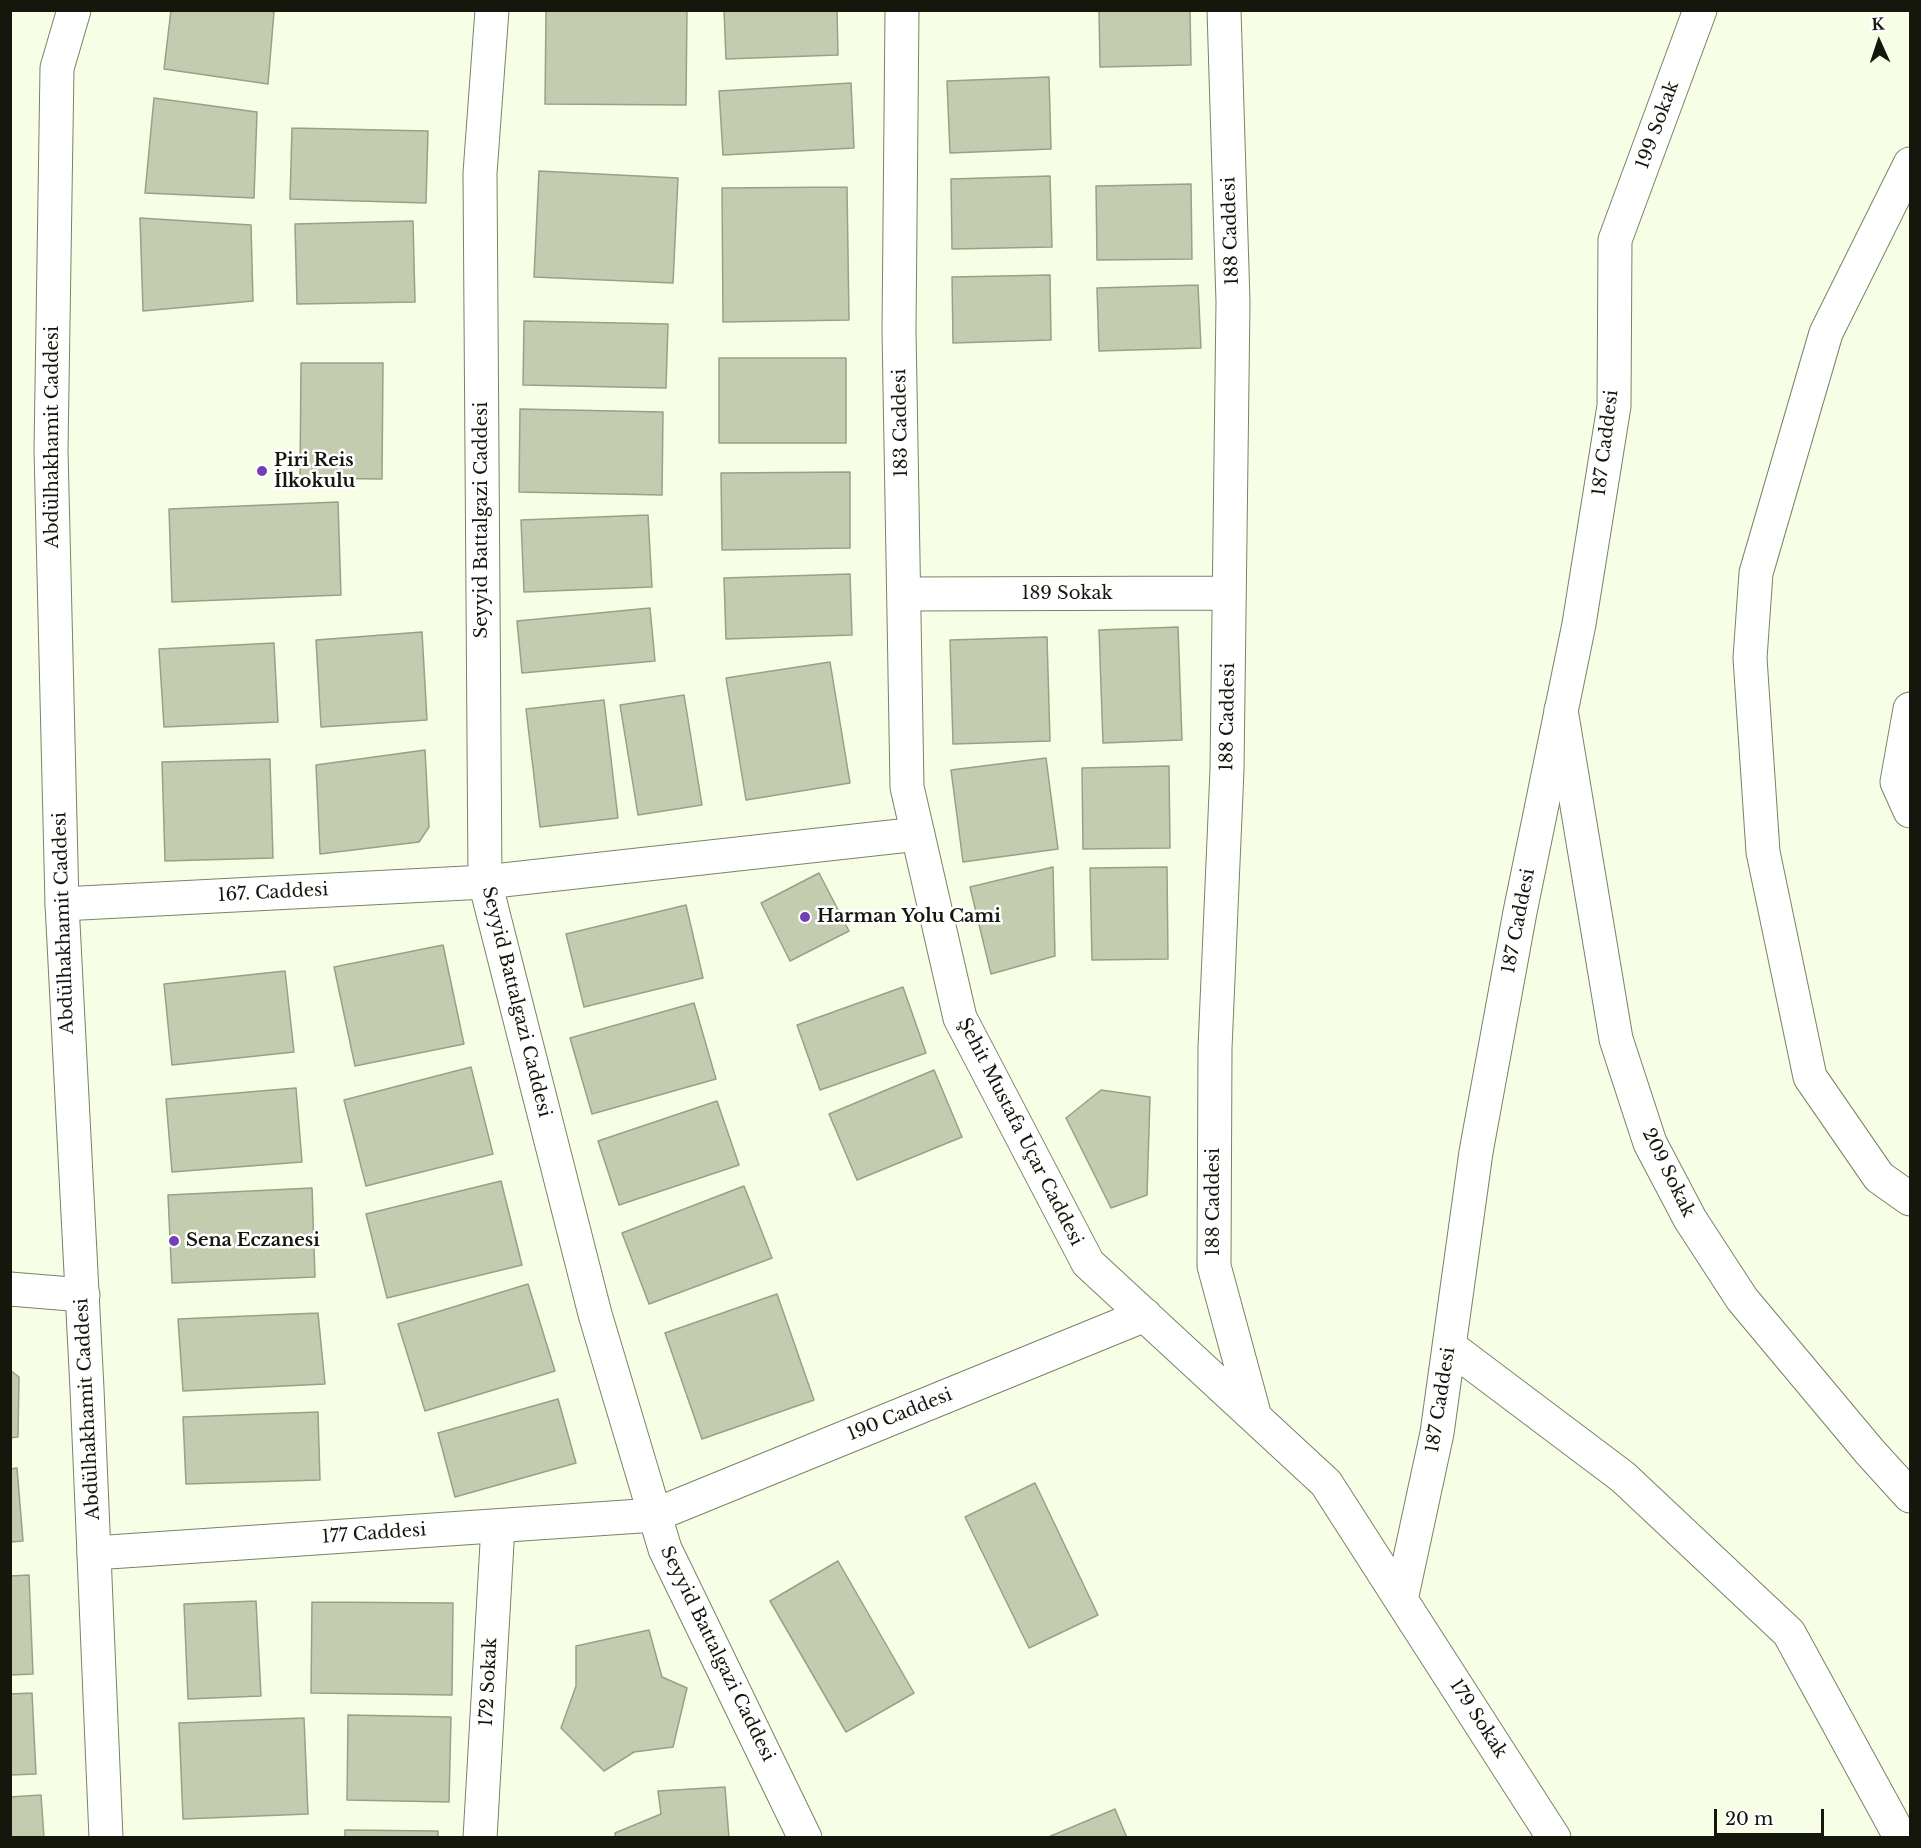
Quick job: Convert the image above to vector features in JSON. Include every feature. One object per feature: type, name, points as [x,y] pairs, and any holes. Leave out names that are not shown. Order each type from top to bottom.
[{"type":"street","name":"Abdülhakhamit Caddesi","points":[[75,10],[57,68],[51,438],[62,904],[106,1838]]},
{"type":"street","name":"Seyyid Battalgazi Caddesi","points":[[492,10],[480,172],[485,882],[595,1314],[665,1549],[805,1838]]},
{"type":"street","name":"183 Caddesi","points":[[902,10],[899,330],[907,786],[918,834]]},
{"type":"street","name":"188 Caddesi","points":[[1224,10],[1233,303],[1227,770],[1215,1048],[1214,1266],[1255,1417]]},
{"type":"street","name":"199 Sokak","points":[[1615,240],[1700,10]]},
{"type":"street","points":[[1911,164],[1826,333],[1756,573],[1750,658],[1763,852],[1810,1077],[1879,1177],[1911,1199]]},
{"type":"street","name":"187 Caddesi","points":[[1401,1600],[1437,1433],[1476,1152],[1520,912],[1579,624],[1614,406],[1615,240]]},
{"type":"street","name":"189 Sokak","points":[[904,594],[1229,593]]},
{"type":"street","points":[[1911,709],[1897,782],[1911,811]]},
{"type":"street","name":"209 Sokak","points":[[1561,711],[1616,1039],[1650,1143],[1690,1219],[1742,1299],[1870,1452],[1911,1496]]},
{"type":"street","points":[[485,882],[918,834]]},
{"type":"street","name":"Şehit Mustafa Uçar Caddesi","points":[[918,834],[960,1018],[1088,1263],[1326,1482],[1401,1600]]},
{"type":"street","name":"167. Caddesi","points":[[62,904],[485,882]]},
{"type":"street","points":[[10,1289],[82,1295]]},
{"type":"street","name":"190 Caddesi","points":[[655,1515],[1145,1315]]},
{"type":"street","points":[[1449,1346],[1623,1477],[1790,1633],[1901,1838]]},
{"type":"street","name":"177 Caddesi","points":[[94,1553],[655,1515]]},
{"type":"street","name":"172 Sokak","points":[[480,1838],[498,1526]]},
{"type":"street","name":"179 Sokak","points":[[1401,1600],[1554,1838]]},
{"type":"building","points":[[171,10],[265,10],[274,12],[268,84],[164,69]]},
{"type":"building","points":[[546,10],[687,10],[686,105],[545,104]]},
{"type":"building","points":[[724,10],[837,10],[838,55],[726,59]]},
{"type":"building","points":[[1099,10],[1190,10],[1191,65],[1100,67]]},
{"type":"building","points":[[1049,77],[1051,149],[950,153],[947,81]]},
{"type":"building","points":[[851,83],[854,148],[723,155],[719,91]]},
{"type":"building","points":[[154,98],[257,112],[254,198],[145,193]]},
{"type":"building","points":[[292,128],[428,131],[426,203],[290,199]]},
{"type":"building","points":[[539,171],[678,178],[673,283],[534,277]]},
{"type":"building","points":[[1050,176],[1052,247],[952,249],[951,179]]},
{"type":"building","points":[[1191,184],[1192,259],[1097,260],[1096,186]]},
{"type":"building","points":[[847,187],[849,320],[723,322],[722,188]]},
{"type":"building","points":[[140,218],[251,225],[253,301],[143,311]]},
{"type":"building","points":[[413,221],[415,302],[297,304],[295,224]]},
{"type":"building","points":[[1050,275],[1051,340],[953,343],[952,277]]},
{"type":"building","points":[[1198,285],[1201,348],[1099,351],[1097,288]]},
{"type":"building","points":[[524,321],[668,324],[666,388],[523,385]]},
{"type":"building","points":[[719,358],[846,358],[846,443],[719,443]]},
{"type":"building","points":[[301,363],[383,363],[382,479],[300,478]]},
{"type":"building","points":[[520,409],[663,412],[662,495],[519,492]]},
{"type":"building","points":[[850,472],[850,548],[722,550],[721,473]]},
{"type":"building","points":[[338,502],[341,595],[172,602],[169,509]]},
{"type":"building","points":[[648,515],[652,587],[524,592],[521,520]]},
{"type":"building","points":[[850,574],[852,635],[726,639],[724,578]]},
{"type":"building","points":[[650,608],[655,661],[522,673],[517,621]]},
{"type":"building","points":[[1178,627],[1182,740],[1103,743],[1099,630]]},
{"type":"building","points":[[422,632],[427,720],[321,727],[316,640]]},
{"type":"building","points":[[1047,637],[1050,741],[953,744],[950,640]]},
{"type":"building","points":[[274,643],[278,722],[164,727],[159,649]]},
{"type":"building","points":[[830,662],[850,783],[746,800],[726,678]]},
{"type":"building","points":[[684,695],[702,805],[638,815],[620,705]]},
{"type":"building","points":[[604,700],[618,818],[540,827],[526,709]]},
{"type":"building","points":[[425,750],[429,827],[419,842],[320,854],[316,765]]},
{"type":"building","points":[[1046,758],[1058,849],[963,862],[951,770]]},
{"type":"building","points":[[270,759],[273,858],[165,861],[162,762]]},
{"type":"building","points":[[1169,766],[1170,848],[1083,849],[1082,768]]},
{"type":"building","points":[[1053,867],[1055,956],[991,974],[970,887]]},
{"type":"building","points":[[1167,867],[1168,959],[1092,960],[1090,868]]},
{"type":"building","name":"Harman Yolu Cami","points":[[819,873],[849,931],[790,961],[761,903]]},
{"type":"building","points":[[686,905],[703,978],[584,1007],[566,934]]},
{"type":"building","points":[[443,945],[464,1044],[355,1066],[334,967]]},
{"type":"building","points":[[285,971],[294,1052],[172,1065],[164,984]]},
{"type":"building","points":[[903,987],[926,1053],[820,1090],[797,1025]]},
{"type":"building","points":[[694,1003],[716,1079],[592,1114],[570,1038]]},
{"type":"building","points":[[471,1067],[493,1154],[366,1186],[344,1100]]},
{"type":"building","points":[[934,1070],[962,1137],[857,1180],[829,1114]]},
{"type":"building","points":[[296,1088],[302,1162],[172,1172],[166,1099]]},
{"type":"building","points":[[1101,1090],[1150,1097],[1147,1195],[1111,1208],[1066,1118]]},
{"type":"building","points":[[717,1101],[739,1165],[619,1205],[598,1141]]},
{"type":"building","points":[[501,1181],[522,1265],[387,1298],[366,1214]]},
{"type":"building","points":[[744,1186],[772,1258],[649,1304],[622,1233]]},
{"type":"building","points":[[312,1188],[315,1277],[172,1283],[168,1195]]},
{"type":"building","points":[[528,1284],[555,1371],[425,1411],[398,1324]]},
{"type":"building","points":[[777,1294],[814,1400],[702,1439],[665,1333]]},
{"type":"building","points":[[318,1313],[325,1384],[183,1391],[178,1319]]},
{"type":"building","points":[[10,1370],[19,1377],[18,1437],[10,1438]]},
{"type":"building","points":[[558,1399],[576,1463],[455,1497],[438,1433]]},
{"type":"building","points":[[318,1412],[320,1480],[186,1484],[183,1417]]},
{"type":"building","points":[[17,1468],[23,1541],[10,1542],[10,1469]]},
{"type":"building","points":[[1035,1483],[1098,1615],[1029,1648],[965,1517]]},
{"type":"building","points":[[838,1561],[914,1693],[846,1732],[770,1601]]},
{"type":"building","points":[[29,1575],[33,1674],[10,1675],[10,1576]]},
{"type":"building","points":[[256,1601],[261,1696],[188,1699],[184,1604]]},
{"type":"building","points":[[312,1602],[453,1603],[452,1695],[311,1693]]},
{"type":"building","points":[[649,1630],[662,1677],[687,1688],[673,1747],[634,1752],[604,1771],[561,1728],[576,1686],[576,1646]]},
{"type":"building","points":[[32,1693],[36,1774],[10,1775],[10,1694]]},
{"type":"building","points":[[348,1715],[451,1717],[449,1802],[347,1800]]},
{"type":"building","points":[[304,1718],[308,1814],[183,1819],[179,1723]]},
{"type":"building","points":[[725,1787],[729,1838],[616,1838],[615,1833],[661,1814],[658,1791]]},
{"type":"building","points":[[41,1795],[44,1838],[10,1838],[10,1797]]},
{"type":"building","points":[[1115,1809],[1127,1838],[1046,1838]]},
{"type":"building","points":[[345,1830],[438,1831],[438,1838],[345,1838]]},
{"type":"place","name":"Piri Reis İlkokulu","points":[[262,471]]},
{"type":"place","name":"Harman Yolu Cami","points":[[805,917]]},
{"type":"place","name":"Sena Eczanesi","points":[[174,1241]]}]
